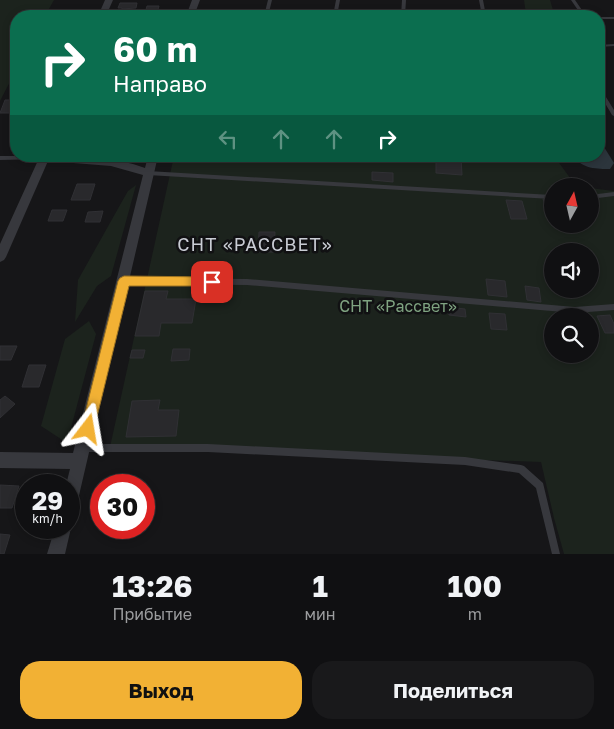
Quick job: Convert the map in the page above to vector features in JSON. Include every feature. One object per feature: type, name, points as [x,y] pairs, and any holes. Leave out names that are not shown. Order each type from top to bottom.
[{"type":"street","points":[[0,257],[42,162]]},
{"type":"street","points":[[103,162],[136,168],[148,173]]},
{"type":"street","points":[[76,474],[151,162]]},
{"type":"street","points":[[0,460],[81,454]]},
{"type":"street","points":[[56,554],[60,539]]},
{"type":"lane","points":[[605,100],[614,114]]},
{"type":"lane","points":[[148,173],[544,197]]},
{"type":"lane","points":[[599,196],[614,195]]},
{"type":"lane","points":[[124,281],[247,282],[575,310],[614,307]]},
{"type":"lane","points":[[81,454],[208,448],[456,460],[521,469],[540,486],[556,554]]},
{"type":"green space","points":[[0,0],[54,0],[48,10],[10,10],[10,82],[0,101]]},
{"type":"green space","points":[[524,0],[550,0],[553,10],[525,10]]},
{"type":"green space","name":"СНТ «Рассвет»","points":[[173,162],[558,162],[570,178],[544,178],[544,233],[599,233],[599,189],[614,191],[614,554],[564,554],[541,462],[110,447]]},
{"type":"green space","points":[[136,185],[111,276],[97,286],[75,322],[78,280],[128,191]]},
{"type":"green space","points":[[89,321],[96,334],[67,443],[41,426],[65,339]]},
{"type":"shaded area","points":[[605,149],[614,163],[610,169],[595,168],[579,162],[605,162]]},
{"type":"building","points":[[120,3],[137,3],[136,8],[122,9],[118,8]]},
{"type":"building","points":[[147,6],[159,6],[158,10],[146,10]]},
{"type":"building","points":[[5,100],[10,100],[10,113],[0,113]]},
{"type":"building","points":[[436,162],[461,162],[462,175],[436,173]]},
{"type":"building","points":[[372,172],[393,173],[393,182],[372,180]]},
{"type":"building","points":[[77,184],[95,184],[90,200],[71,200]]},
{"type":"building","points":[[506,200],[522,201],[527,219],[511,219]]},
{"type":"building","points":[[52,210],[67,210],[63,221],[48,221]]},
{"type":"building","points":[[103,211],[100,222],[85,222],[88,212]]},
{"type":"building","points":[[259,232],[275,232],[274,252],[258,252]]},
{"type":"building","points":[[486,279],[505,281],[507,297],[488,295]]},
{"type":"building","points":[[525,286],[539,288],[541,302],[527,300]]},
{"type":"building","points":[[145,291],[168,291],[166,299],[196,299],[192,323],[161,323],[159,336],[135,336]]},
{"type":"building","points":[[448,307],[465,309],[466,317],[449,315]]},
{"type":"building","points":[[489,313],[505,314],[507,330],[491,329]]},
{"type":"building","points":[[610,315],[614,324],[614,333],[605,333],[599,316]]},
{"type":"building","points":[[0,346],[17,346],[11,360],[0,360]]},
{"type":"building","points":[[173,349],[190,349],[189,360],[171,361]]},
{"type":"building","points":[[132,350],[145,350],[143,358],[130,358]]},
{"type":"building","points":[[29,365],[46,365],[39,387],[22,387]]},
{"type":"building","points":[[5,396],[15,404],[0,418],[0,400]]},
{"type":"building","points":[[160,400],[158,410],[179,410],[176,436],[126,437],[132,401]]},
{"type":"building","points":[[0,485],[15,486],[15,499],[12,508],[0,508]]},
{"type":"building","points":[[0,534],[10,535],[4,554],[0,554]]},
{"type":"district","name":"СНТ «РАССВЕТ»","points":[[255,245]]},
{"type":"route","points":[[88,429],[124,281],[212,282]]}]
